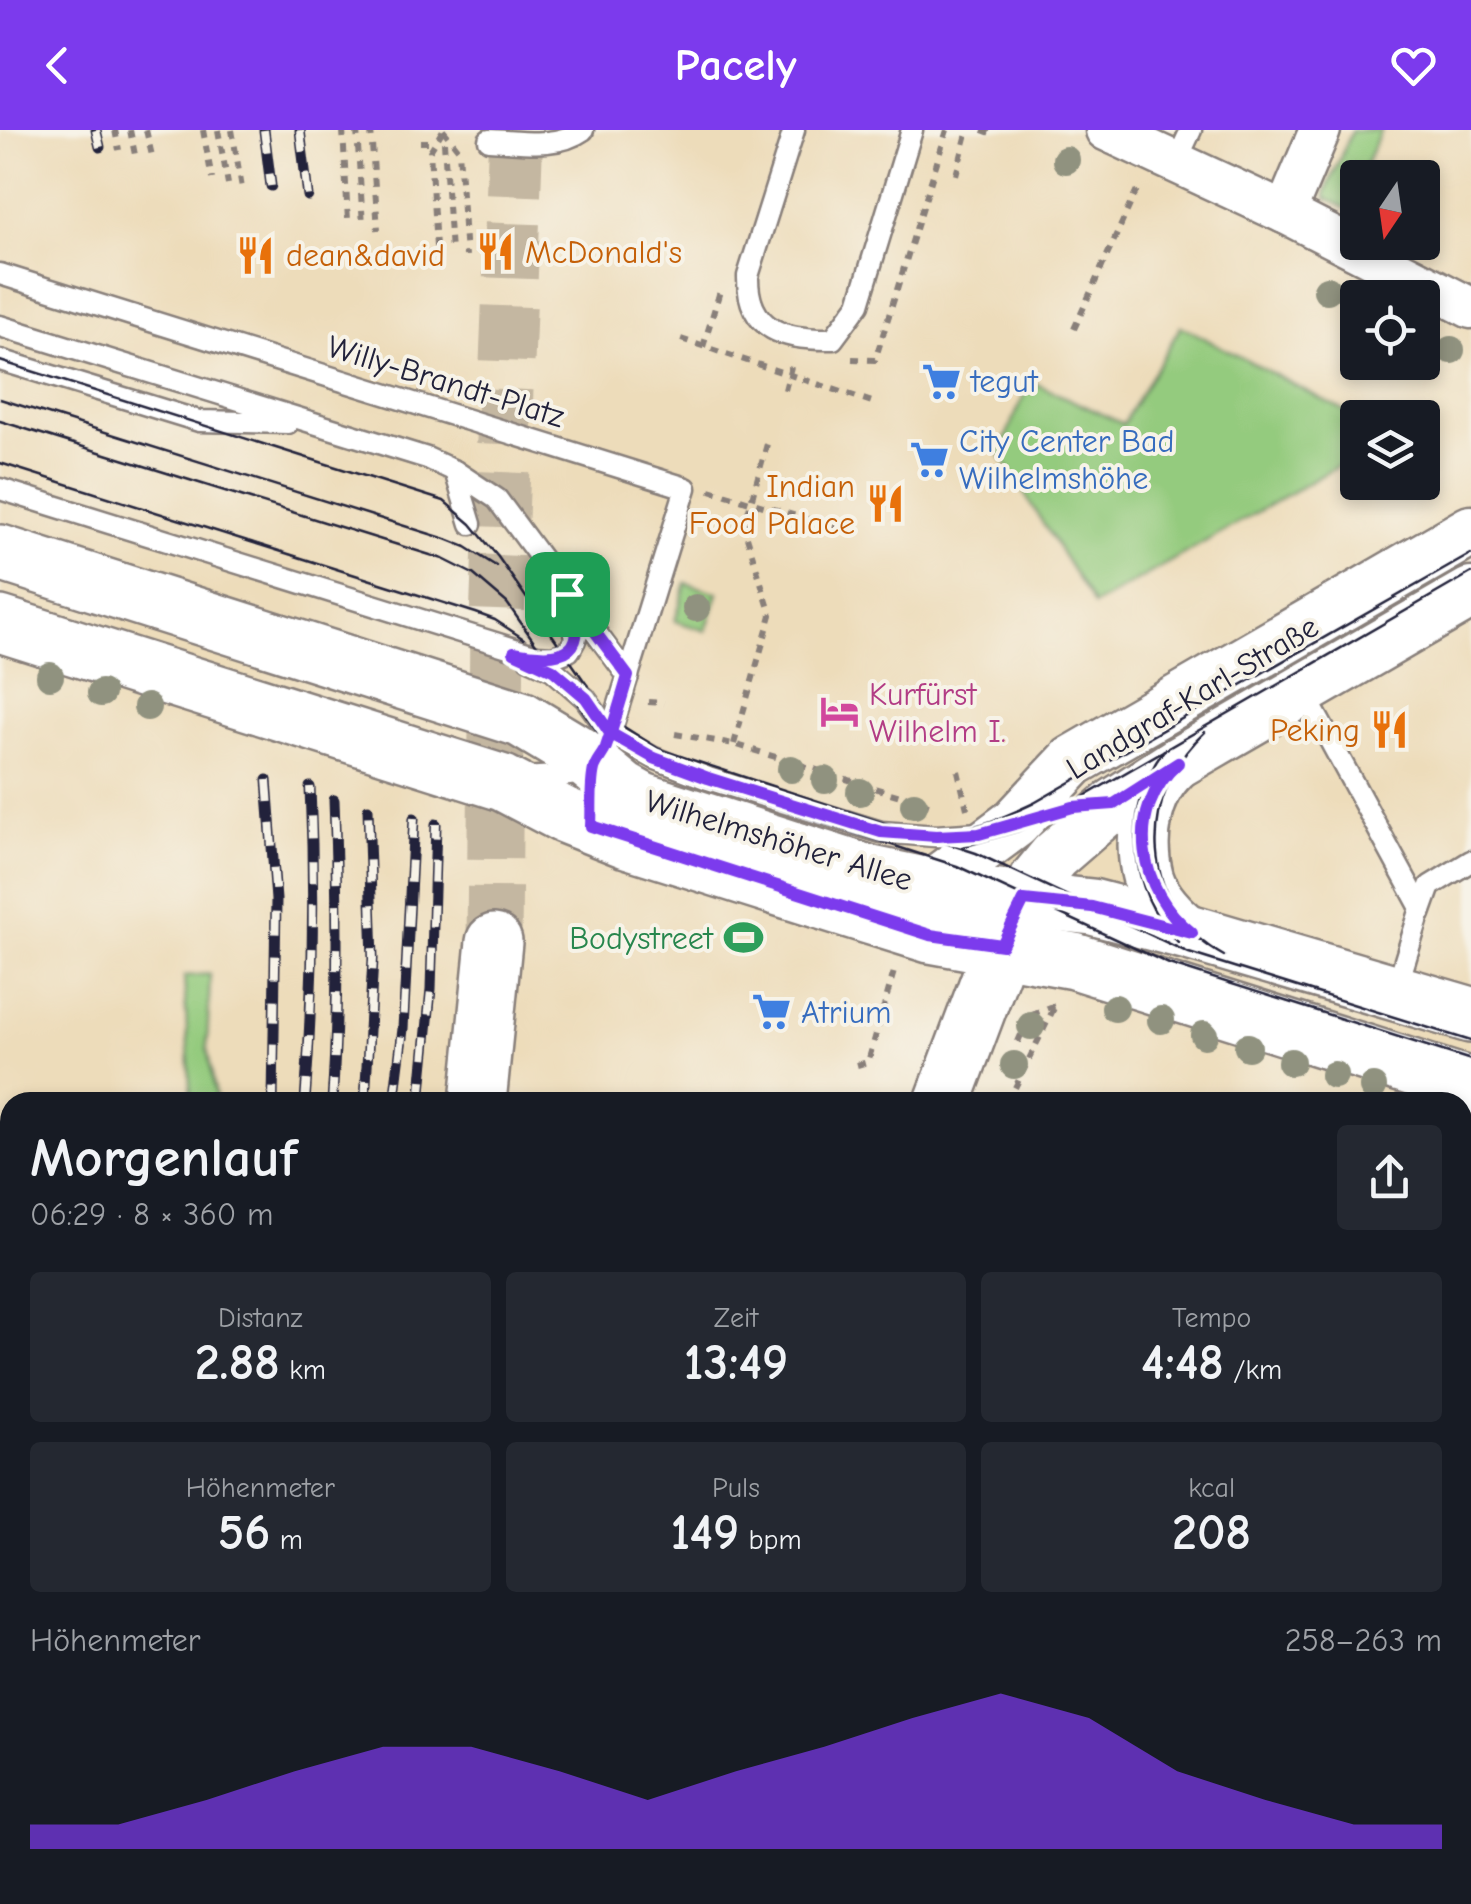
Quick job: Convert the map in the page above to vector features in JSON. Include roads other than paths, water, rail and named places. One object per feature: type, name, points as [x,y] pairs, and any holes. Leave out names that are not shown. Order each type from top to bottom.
[{"type":"main road","name":"Wilhelmshöher Allee","points":[[0,553],[521,720],[596,784],[930,935],[1092,907],[1192,933],[1402,971],[1471,1015]]},
{"type":"main road","name":"Wilhelmshöher Allee","points":[[0,624],[503,783],[596,784],[623,790],[643,801],[871,874],[930,886],[1013,923],[1074,960],[1442,1086]]},
{"type":"main road","points":[[947,1092],[1013,923]]},
{"type":"main road","points":[[479,1092],[494,942]]},
{"type":"street","points":[[1106,130],[1174,148],[1284,213],[1471,308]]},
{"type":"street","points":[[1284,213],[1320,130]]},
{"type":"street","name":"Landgraf-Karl-Straße","points":[[1013,923],[1035,879],[1054,856],[1045,812],[1073,761],[1471,531]]},
{"type":"street","name":"Landgraf-Karl-Straße","points":[[930,886],[1045,812],[1178,763],[1471,594]]},
{"type":"street","name":"Landgraf-Karl-Straße","points":[[1178,763],[1152,796],[1145,822],[1148,876],[1167,910],[1192,933]]},
{"type":"lane","points":[[490,140],[550,143],[582,130]]},
{"type":"lane","points":[[794,130],[748,276],[748,296],[766,328],[793,357],[833,340],[859,304],[912,130]]},
{"type":"lane","name":"Willy-Brandt-Platz","points":[[0,274],[686,488],[628,676]]},
{"type":"lane","points":[[0,326],[427,458],[497,499],[628,676],[596,784]]},
{"type":"lane","points":[[0,360],[199,421],[315,424]]},
{"type":"lane","points":[[455,471],[471,524]]},
{"type":"lane","points":[[0,490],[514,652],[553,670],[586,698],[596,784]]},
{"type":"lane","points":[[514,652],[552,658],[569,651],[575,624],[567,594]]},
{"type":"lane","points":[[1303,691],[1420,908],[1402,971]]},
{"type":"lane","points":[[596,784],[654,758],[881,832],[936,836],[979,834],[1045,812]]},
{"type":"lane","points":[[1402,971],[1430,886],[1471,861]]},
{"type":"tunnel","points":[[494,942],[497,622],[516,130]]},
{"type":"tram line","points":[[0,361],[444,501],[471,524],[498,557],[610,718],[659,749],[976,853],[1189,953],[1471,1041]]},
{"type":"tram line","points":[[0,399],[446,539],[496,566]]},
{"type":"tram line","points":[[0,421],[443,559],[473,574],[507,603],[597,731],[652,764],[705,785],[957,866],[1169,964],[1471,1060]]},
{"type":"tram line","points":[[0,463],[476,613],[524,639]]},
{"type":"tram line","points":[[930,831],[971,827],[1034,803],[1471,554]]},
{"type":"tram line","points":[[962,847],[1047,818],[1471,573]]},
{"type":"tram line","points":[[1205,732],[1183,758],[1167,787],[1158,818],[1157,850],[1162,882],[1175,910],[1196,936],[1224,956]]},
{"type":"tram line","points":[[1164,750],[1141,797],[1136,849],[1148,899],[1178,942]]},
{"type":"railway","points":[[96,130],[100,147]]},
{"type":"railway","points":[[264,130],[271,186]]},
{"type":"railway","points":[[300,130],[308,196]]},
{"type":"railway","points":[[267,780],[276,900],[273,1092]]},
{"type":"railway","points":[[306,1092],[312,945],[310,787]]},
{"type":"railway","points":[[333,1092],[337,951],[334,800]]},
{"type":"railway","points":[[366,1092],[373,959],[368,809]]},
{"type":"railway","points":[[395,1092],[403,1029],[414,818]]},
{"type":"railway","points":[[421,1092],[431,989],[436,824]]},
{"type":"place","name":"McDonald's","points":[[495,252]]},
{"type":"place","name":"dean&david","points":[[256,255]]},
{"type":"place","name":"tegut","points":[[941,381]]},
{"type":"place","name":"City Center Bad Wilhelmshöhe","points":[[929,459]]},
{"type":"place","name":"Indian Food Palace","points":[[885,504]]},
{"type":"place","name":"Kurfürst Wilhelm I.","points":[[839,712]]},
{"type":"place","name":"Peking","points":[[1390,730]]},
{"type":"place","name":"Bodystreet","points":[[743,938]]},
{"type":"place","name":"Atrium","points":[[771,1012]]}]
